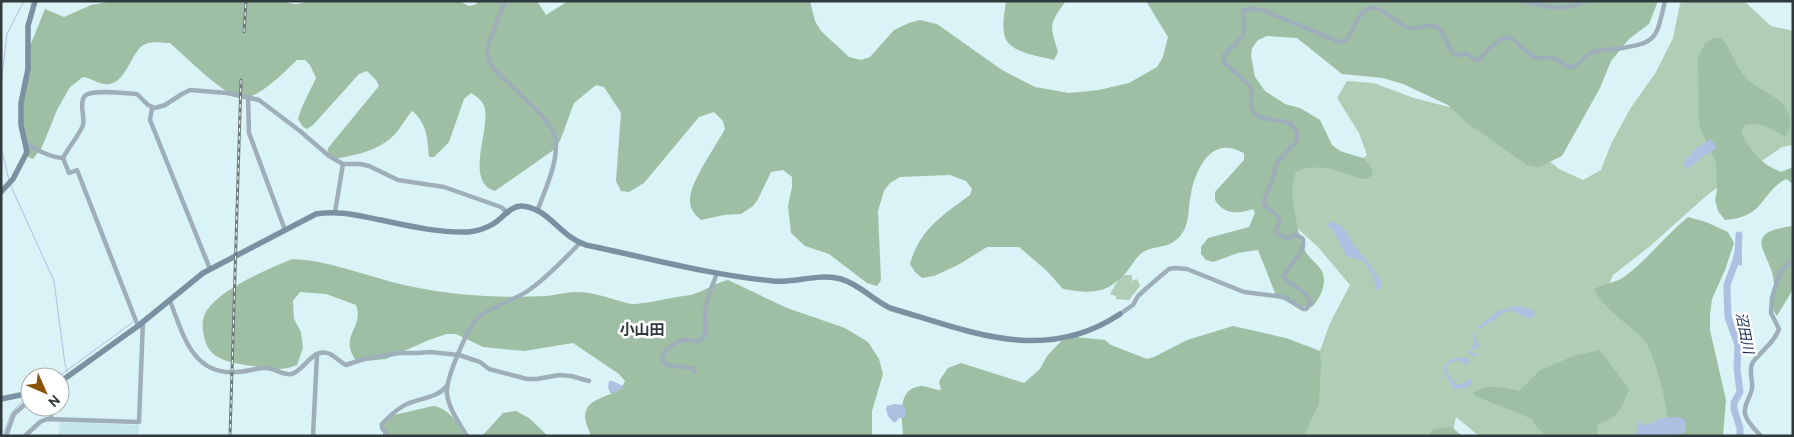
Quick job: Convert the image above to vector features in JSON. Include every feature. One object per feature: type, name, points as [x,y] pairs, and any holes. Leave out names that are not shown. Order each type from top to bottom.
[{"type":"street","points":[[1,192],[10,183],[25,156],[27,148],[21,125],[21,103],[28,69],[28,26],[35,1]]},
{"type":"street","points":[[505,1],[486,50],[489,62],[549,124],[555,138],[556,146],[552,166],[538,211]]},
{"type":"street","points":[[1522,1],[1553,8],[1566,8],[1585,1]]},
{"type":"street","points":[[70,375],[138,326],[210,269],[316,214],[336,212],[427,229],[468,232],[482,230],[518,206],[538,211],[548,217],[564,234],[580,243],[717,273],[775,281],[817,278],[840,279],[858,286],[881,304],[890,308],[984,335],[1011,340],[1046,341],[1077,334],[1102,325],[1133,305],[1138,296],[1148,286],[1169,269],[1175,268],[1187,269],[1244,292],[1284,298],[1303,309],[1309,307],[1311,303],[1307,295],[1283,276],[1301,252],[1303,240],[1296,235],[1286,238],[1277,234],[1276,229],[1280,221],[1279,217],[1264,204],[1277,162],[1297,141],[1297,132],[1290,123],[1264,118],[1253,112],[1251,108],[1252,96],[1250,86],[1223,59],[1224,55],[1242,37],[1244,32],[1243,10],[1254,9],[1265,12],[1339,42],[1344,42],[1350,37],[1362,12],[1372,8],[1387,12],[1406,27],[1415,29],[1437,27],[1449,48],[1455,54],[1468,54],[1479,60],[1496,42],[1502,38],[1510,37],[1538,59],[1556,59],[1563,65],[1574,67],[1591,53],[1648,42],[1655,36],[1658,29],[1665,1]]},
{"type":"street","points":[[152,108],[165,105],[190,90],[259,100],[274,110],[329,156],[344,164],[369,166],[405,182],[444,187],[501,207],[508,213]]},
{"type":"street","points":[[63,158],[83,127],[82,103],[84,97],[88,94],[95,92],[137,94],[152,108]]},
{"type":"street","points":[[248,97],[249,133],[285,230]]},
{"type":"street","points":[[152,108],[150,120],[210,269]]},
{"type":"street","points":[[26,141],[29,146],[57,158],[63,158]]},
{"type":"street","points":[[25,156],[36,149]]},
{"type":"street","points":[[63,158],[70,173],[76,170],[138,326]]},
{"type":"street","points":[[336,212],[344,164]]},
{"type":"street","points":[[466,436],[452,410],[447,386],[466,336],[476,320],[530,290],[545,278],[580,243]]},
{"type":"street","points":[[1761,436],[1745,415],[1745,408],[1752,389],[1750,371],[1752,364],[1777,335],[1779,329],[1771,313],[1772,298],[1780,272],[1793,259]]},
{"type":"street","points":[[695,372],[693,368],[666,365],[662,354],[670,347],[682,341],[700,342],[704,338],[707,329],[705,312],[717,273]]},
{"type":"street","points":[[170,301],[182,333],[194,356],[212,368],[235,372],[266,368],[290,374],[296,372],[317,354],[328,353],[346,365],[364,359],[406,352],[418,354],[430,352],[459,355],[480,362],[489,369],[527,379],[559,375],[589,381]]},
{"type":"street","points":[[25,436],[40,422],[50,418],[139,422],[143,322]]},
{"type":"street","points":[[313,436],[317,354]]},
{"type":"street","points":[[389,436],[382,428],[382,424],[394,412],[408,404],[437,394],[447,386]]},
{"type":"street","points":[[1,400],[20,395]]},
{"type":"street","points":[[6,436],[14,414],[20,409]]},
{"type":"shaded area","points":[[1711,139],[1716,147],[1714,150],[1699,159],[1687,170],[1683,163],[1696,148]]},
{"type":"shaded area","points":[[1331,221],[1343,227],[1353,244],[1382,283],[1381,288],[1376,290],[1371,273],[1363,262],[1347,257],[1334,232],[1327,225]]},
{"type":"shaded area","points":[[1734,253],[1742,254],[1742,266],[1732,263]]},
{"type":"shaded area","points":[[1517,306],[1532,309],[1535,316],[1528,319],[1513,310],[1502,313],[1496,319],[1477,330],[1479,326],[1498,311]]},
{"type":"shaded area","points":[[1476,331],[1476,339],[1480,347],[1473,349],[1472,352],[1476,353],[1477,356],[1473,357],[1468,353],[1474,344],[1473,335]]},
{"type":"shaded area","points":[[1455,358],[1469,359],[1468,365],[1456,360],[1447,365],[1448,374],[1458,385],[1463,384],[1470,378],[1472,384],[1466,388],[1454,389],[1444,372],[1444,366]]},
{"type":"shaded area","points":[[609,381],[623,386],[622,390],[619,389],[616,393],[610,393]]},
{"type":"shaded area","points":[[894,404],[904,405],[906,414],[904,418],[899,418],[896,422],[893,422],[888,416],[886,409],[887,406]]},
{"type":"shaded area","points":[[1679,417],[1685,420],[1686,430],[1682,434],[1636,436],[1638,420],[1643,425],[1662,418]]},
{"type":"shaded area","points":[[60,422],[139,425],[138,436],[58,436]]},
{"type":"green space","points":[[114,1],[283,1],[296,4],[308,1],[459,1],[469,6],[477,4],[476,1],[537,1],[546,15],[568,1],[810,1],[815,21],[821,31],[849,57],[861,60],[870,57],[894,30],[920,20],[937,24],[1002,70],[1035,87],[1069,93],[1099,90],[1129,83],[1157,67],[1163,57],[1168,37],[1146,1],[1658,1],[1649,24],[1629,39],[1611,61],[1600,88],[1562,156],[1539,167],[1527,165],[1467,123],[1448,105],[1403,84],[1383,78],[1342,74],[1297,38],[1267,36],[1258,40],[1252,48],[1251,56],[1255,77],[1265,91],[1285,104],[1300,108],[1320,120],[1332,145],[1340,151],[1363,158],[1370,165],[1373,174],[1369,178],[1363,179],[1335,170],[1321,168],[1308,168],[1296,172],[1293,200],[1300,238],[1305,250],[1320,268],[1324,278],[1321,294],[1312,307],[1302,306],[1277,298],[1258,250],[1238,253],[1213,262],[1206,260],[1201,254],[1201,247],[1208,238],[1249,227],[1255,213],[1253,209],[1242,212],[1227,211],[1215,200],[1215,192],[1244,160],[1244,153],[1231,148],[1221,148],[1214,151],[1202,163],[1195,179],[1190,199],[1187,223],[1179,238],[1169,244],[1143,252],[1114,284],[1091,292],[1063,289],[1047,271],[1019,247],[987,247],[958,265],[934,276],[922,278],[910,264],[920,241],[933,224],[970,195],[972,189],[966,181],[950,175],[900,177],[890,183],[884,191],[878,211],[881,280],[877,286],[867,283],[829,254],[805,246],[791,233],[788,206],[792,177],[783,170],[771,172],[753,206],[741,214],[724,215],[701,220],[695,214],[690,201],[698,175],[725,129],[723,121],[714,112],[699,117],[644,183],[629,192],[621,191],[616,181],[621,113],[604,87],[596,85],[574,103],[560,141],[555,149],[495,191],[486,185],[481,177],[480,153],[485,127],[484,106],[471,93],[464,99],[449,142],[434,157],[429,157],[424,127],[413,111],[396,133],[383,144],[358,154],[332,159],[327,155],[328,148],[379,86],[367,71],[359,74],[313,125],[307,129],[303,127],[298,119],[316,78],[310,65],[305,60],[297,60],[265,88],[258,93],[244,98],[237,97],[217,84],[170,43],[152,42],[145,44],[138,50],[124,73],[115,82],[103,84],[83,77],[70,87],[57,110],[42,147],[33,159],[24,155],[22,105],[28,51],[45,9],[64,17],[91,5]]},
{"type":"green space","points":[[1006,1],[1066,1],[1056,15],[1052,25],[1058,52],[1054,60],[1024,52],[1006,40],[1003,25]]},
{"type":"green space","points":[[1682,1],[1744,1],[1771,26],[1793,32],[1793,145],[1782,147],[1750,169],[1733,176],[1706,196],[1649,247],[1613,275],[1607,290],[1654,324],[1709,436],[1479,436],[1456,417],[1452,436],[1274,436],[1301,404],[1330,323],[1350,285],[1318,247],[1284,216],[1293,163],[1353,166],[1367,155],[1359,133],[1337,98],[1347,81],[1374,83],[1414,98],[1476,114],[1532,147],[1559,169],[1583,180],[1601,170],[1611,144],[1630,109],[1656,72],[1673,38]]},
{"type":"green space","points":[[1713,38],[1721,38],[1747,79],[1783,104],[1788,111],[1790,120],[1788,133],[1785,136],[1766,126],[1757,124],[1745,125],[1741,131],[1752,150],[1762,161],[1781,172],[1793,167],[1793,184],[1786,179],[1771,191],[1755,210],[1738,218],[1725,220],[1718,211],[1715,200],[1717,190],[1716,163],[1699,125],[1698,58],[1705,43]]},
{"type":"green space","points":[[1688,217],[1706,222],[1728,232],[1734,243],[1712,299],[1710,315],[1710,330],[1726,400],[1723,436],[1669,436],[1661,385],[1648,346],[1637,333],[1616,316],[1594,289],[1624,277]]},
{"type":"green space","points":[[1793,226],[1793,289],[1777,316],[1772,304],[1774,283],[1772,272],[1762,246],[1762,239],[1766,234],[1776,229]]},
{"type":"green space","points":[[292,259],[337,266],[399,284],[430,290],[480,296],[513,297],[583,292],[631,304],[691,295],[728,280],[787,308],[845,328],[868,342],[879,359],[883,374],[872,411],[872,436],[591,436],[585,418],[587,409],[597,400],[622,387],[625,381],[619,374],[573,343],[524,351],[483,347],[456,334],[446,334],[386,359],[357,362],[350,345],[350,338],[357,320],[356,305],[326,294],[300,292],[293,301],[294,319],[301,332],[303,348],[297,365],[280,369],[269,368],[238,364],[217,357],[208,347],[204,336],[203,321],[207,310],[223,294],[234,287]]},
{"type":"green space","points":[[1121,275],[1132,275],[1132,281],[1137,279],[1140,286],[1129,300],[1116,299],[1116,296],[1110,294]]},
{"type":"green space","points":[[1233,326],[1286,338],[1320,351],[1319,403],[1304,436],[903,436],[902,405],[908,392],[913,388],[921,386],[941,390],[939,381],[948,368],[961,363],[1024,383],[1040,369],[1047,356],[1063,339],[1076,337],[1105,340],[1111,345],[1147,359],[1187,340]]},
{"type":"green space","points":[[1600,350],[1629,389],[1621,408],[1615,416],[1597,425],[1597,436],[1546,436],[1534,424],[1532,419],[1473,394],[1477,390],[1489,387],[1501,387],[1519,391],[1540,370],[1576,355]]},
{"type":"green space","points":[[433,406],[439,407],[448,413],[467,436],[383,436],[383,425],[394,415]]},
{"type":"green space","points":[[516,411],[529,418],[548,436],[482,436],[503,413]]},
{"type":"green space","points":[[1452,427],[1462,436],[1427,436],[1434,429]]},
{"type":"waterway","points":[[1,84],[7,34],[24,1]]},
{"type":"waterway","points":[[1,147],[9,180]]},
{"type":"waterway","points":[[10,184],[54,281],[66,367]]},
{"type":"waterway","name":"沼田川","points":[[1739,235],[1738,255],[1727,285],[1727,291],[1728,317],[1738,345],[1737,369],[1740,392],[1734,403],[1734,409],[1740,428],[1740,436]]},
{"type":"waterway","points":[[70,368],[133,322]]},
{"type":"waterway","points":[[3,436],[11,413],[20,404]]},
{"type":"railway","points":[[244,32],[246,1]]},
{"type":"railway","points":[[230,436],[241,80]]},
{"type":"district","name":"小山田","points":[[642,330]]}]
